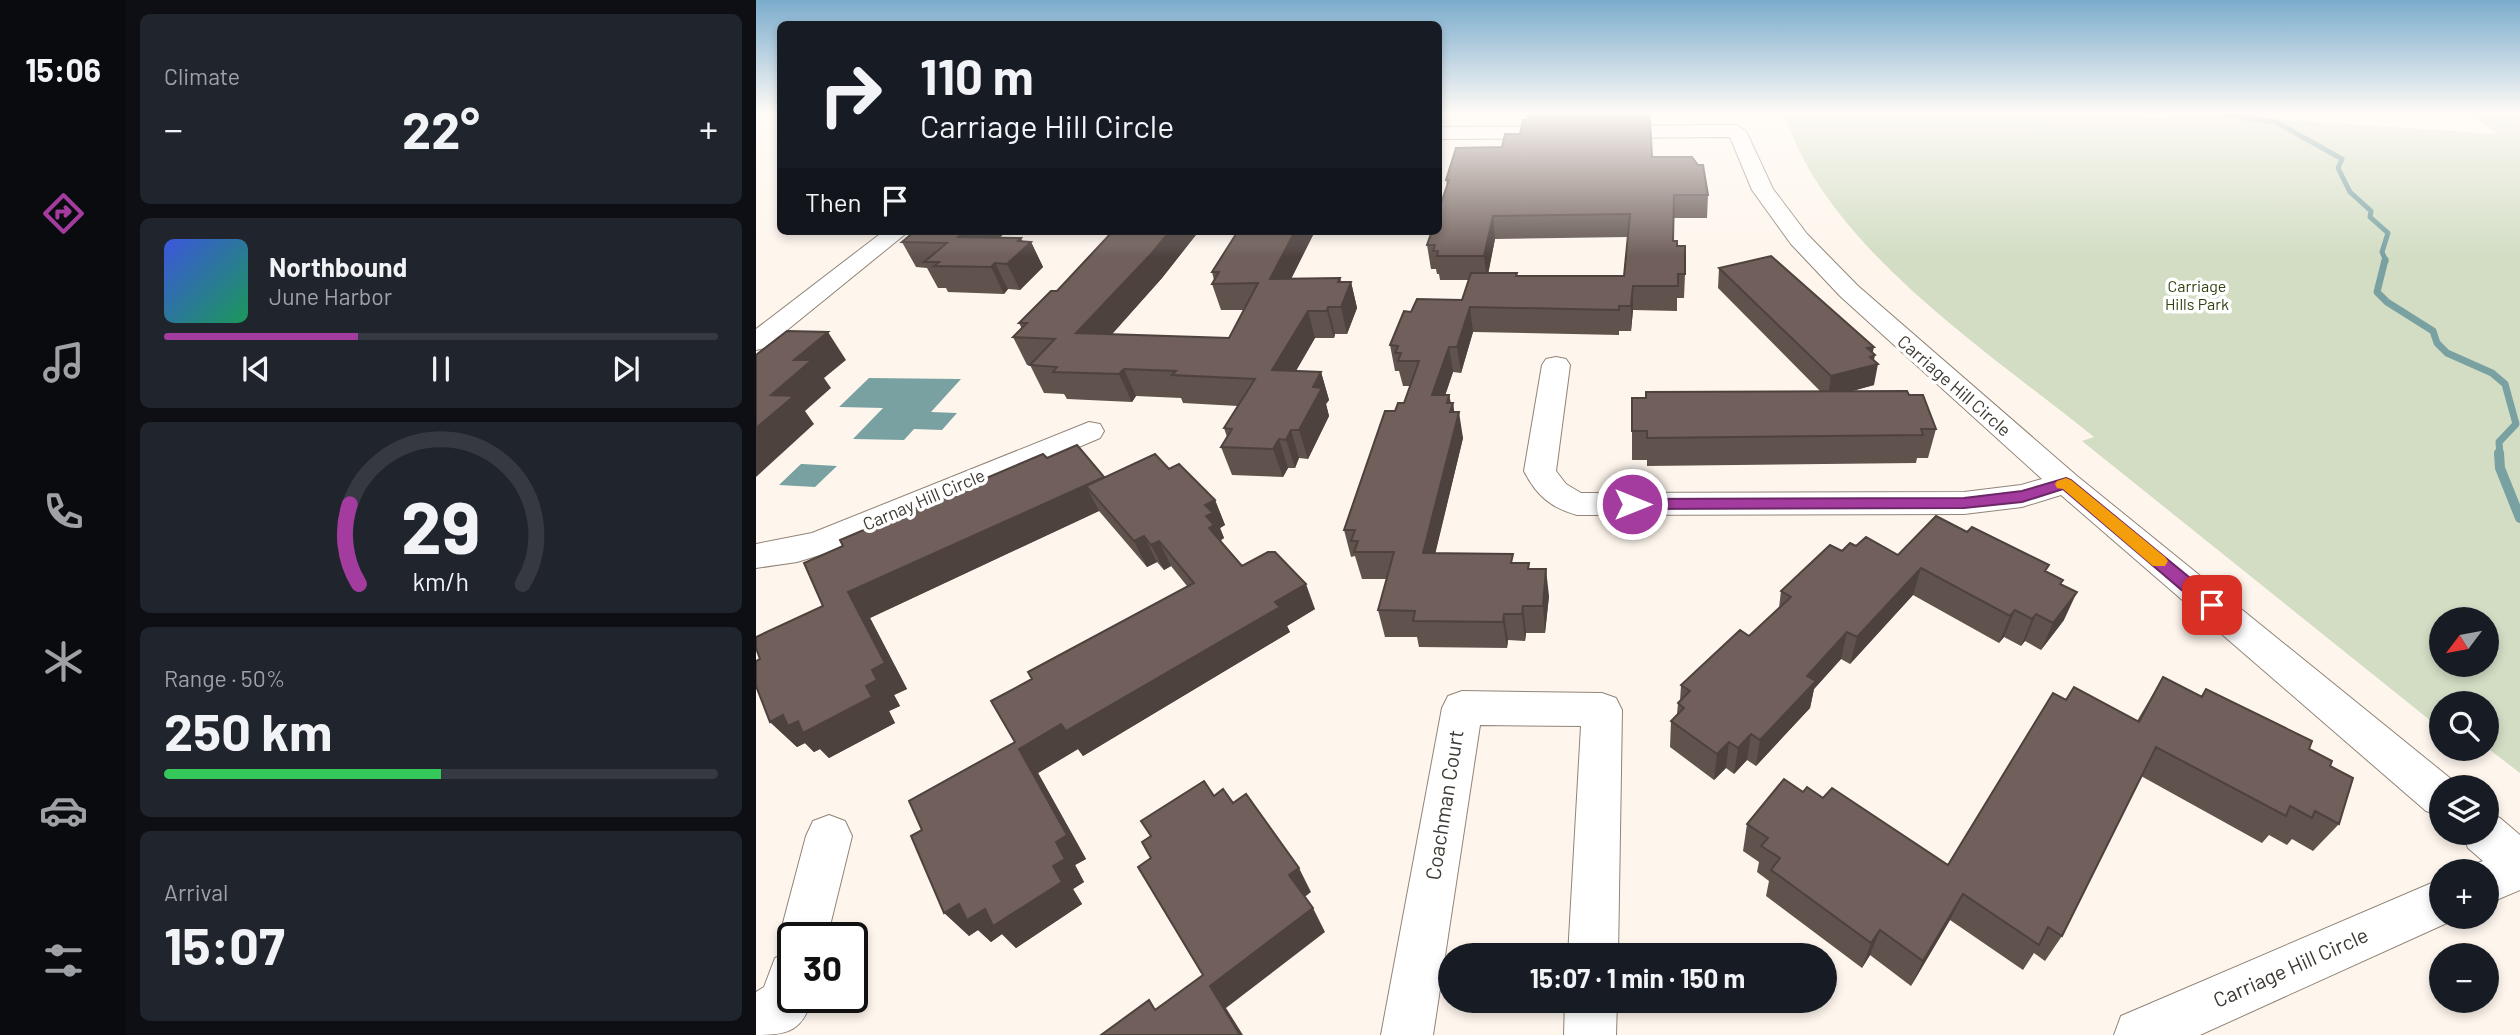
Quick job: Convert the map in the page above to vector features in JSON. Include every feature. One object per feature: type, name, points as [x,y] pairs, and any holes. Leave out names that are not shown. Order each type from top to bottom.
[{"type":"street","name":"Carriage Hill Circle","points":[[1750,160],[1763,190],[1800,239],[1878,318],[2066,483],[2429,787]]},
{"type":"street","points":[[756,342],[893,235]]},
{"type":"street","points":[[1556,365],[1540,471],[1547,487],[1559,497],[1577,504],[1964,503],[2022,496],[2066,483]]},
{"type":"street","name":"Carnay Hill Circle","points":[[756,556],[797,550],[824,542],[1088,430]]},
{"type":"street","name":"Coachman Court","points":[[1407,1035],[1462,708],[1602,710],[1593,943]]},
{"type":"street","points":[[807,922],[829,836]]},
{"type":"street","points":[[2498,845],[2520,865],[2499,876]]},
{"type":"street","name":"Carriage Hill Circle","points":[[2140,1035],[2429,907]]},
{"type":"street","points":[[756,1022],[777,1009]]},
{"type":"street","points":[[1590,1035],[1591,1013]]},
{"type":"green space","name":"Carriage Hills Park","points":[[1804,160],[2520,160],[2520,773],[2499,757],[2499,691],[2429,691],[2429,719],[2082,441],[2094,437],[1960,332],[1872,251],[1835,207]]},
{"type":"water","points":[[869,378],[961,379],[931,412],[957,413],[942,430],[914,429],[904,440],[853,439],[883,408],[839,407]]},
{"type":"water","points":[[801,464],[837,466],[815,487],[779,485]]},
{"type":"building","points":[[1452,160],[1694,160],[1698,165],[1703,165],[1708,195],[1674,195],[1673,241],[1677,241],[1677,246],[1685,246],[1685,274],[1678,274],[1678,286],[1633,286],[1631,306],[1619,306],[1619,310],[1470,307],[1457,347],[1449,347],[1432,395],[1449,395],[1447,403],[1453,403],[1450,412],[1459,412],[1423,553],[1513,554],[1511,563],[1529,563],[1528,569],[1546,569],[1543,606],[1523,606],[1522,614],[1504,614],[1503,622],[1413,621],[1415,611],[1378,610],[1394,552],[1354,552],[1358,541],[1351,541],[1355,530],[1344,530],[1385,411],[1395,411],[1398,403],[1404,403],[1419,361],[1398,361],[1401,353],[1395,353],[1398,346],[1390,345],[1404,311],[1411,312],[1417,299],[1462,300],[1471,273],[1517,273],[1516,276],[1624,276],[1630,214],[1493,216],[1484,256],[1437,256],[1438,251],[1433,251],[1435,245],[1427,245],[1431,235],[1442,235],[1442,200],[1449,180],[1446,180]]},
{"type":"building","points":[[910,235],[960,235],[958,237],[1021,238],[1018,241],[1031,242],[1007,264],[995,263],[991,267],[934,266],[939,262],[924,262],[947,243],[902,242]]},
{"type":"building","points":[[1109,235],[1167,235],[1076,333],[1229,338],[1258,283],[1212,284],[1219,272],[1212,272],[1235,235],[1293,235],[1270,279],[1340,278],[1338,282],[1351,282],[1341,307],[1328,307],[1327,311],[1308,311],[1272,370],[1321,372],[1313,387],[1322,388],[1299,430],[1291,430],[1286,440],[1279,439],[1273,449],[1221,447],[1232,429],[1224,428],[1255,379],[1172,375],[1176,371],[1124,369],[1119,374],[1053,372],[1057,367],[1030,365],[1055,339],[1013,337],[1027,323],[1019,323],[1051,291],[1057,291]]},
{"type":"building","points":[[1771,256],[1874,347],[1867,348],[1875,355],[1870,357],[1878,364],[1831,376],[1719,268]]},
{"type":"building","points":[[787,331],[828,332],[794,360],[812,360],[771,395],[794,396],[756,428],[756,355]]},
{"type":"building","points":[[1907,391],[1909,395],[1923,395],[1936,429],[1921,429],[1923,435],[1647,438],[1647,431],[1632,431],[1632,398],[1646,398],[1646,392]]},
{"type":"building","points":[[1077,445],[1104,477],[848,592],[885,663],[872,670],[877,680],[866,686],[872,697],[803,733],[798,721],[788,726],[783,715],[770,722],[756,686],[756,661],[760,659],[756,637],[823,606],[804,563],[843,546],[840,540],[1043,454],[1047,458]]},
{"type":"building","points":[[1155,454],[1169,469],[1179,464],[1215,500],[1205,505],[1213,513],[1206,516],[1214,525],[1209,528],[1242,566],[1268,552],[1275,552],[1306,584],[1275,602],[1280,607],[1066,731],[1061,724],[1019,749],[1067,835],[1056,842],[1065,859],[1053,866],[1062,882],[993,926],[985,909],[967,920],[959,904],[944,913],[911,836],[922,830],[909,801],[1015,742],[991,701],[1032,679],[1028,672],[1194,583],[1159,541],[1151,545],[1144,536],[1134,541],[1086,486]]},
{"type":"building","points":[[1936,516],[1967,532],[1972,527],[2049,565],[2045,571],[2063,580],[2060,584],[2077,592],[2053,623],[2036,614],[2032,619],[2015,610],[2010,616],[1921,568],[1857,637],[1847,632],[1807,676],[1816,681],[1760,740],[1751,734],[1738,748],[1729,742],[1717,754],[1671,721],[1684,708],[1678,703],[1690,691],[1681,685],[1740,630],[1749,636],[1791,597],[1781,591],[1830,545],[1842,551],[1850,543],[1856,546],[1866,537],[1898,555]]},
{"type":"building","points":[[2163,677],[2202,697],[2206,689],[2312,741],[2309,749],[2332,761],[2330,766],[2353,778],[2339,824],[2315,811],[2312,818],[2290,806],[2286,816],[2156,747],[2062,936],[2048,927],[2039,945],[1963,894],[1923,961],[1880,930],[1871,943],[1771,870],[1780,858],[1761,846],[1768,838],[1747,824],[1784,779],[1803,792],[1807,787],[1823,798],[1832,788],[1948,865],[2053,693],[2066,700],[2074,687],[2139,722]]},
{"type":"building","points":[[1204,781],[1214,796],[1223,789],[1233,803],[1246,794],[1299,868],[1289,875],[1313,908],[1210,986],[1240,1035],[1101,1035],[1149,1000],[1155,1010],[1203,975],[1138,867],[1151,858],[1142,842],[1151,836],[1141,821]]},
{"type":"waterway","points":[[2341,160],[2338,168],[2350,192],[2371,211],[2370,217],[2388,233],[2382,252],[2386,261]]},
{"type":"waterway","points":[[2385,260],[2377,292],[2387,302],[2433,331],[2437,343],[2447,353],[2492,373],[2505,384],[2516,424],[2499,442],[2500,455]]},
{"type":"waterway","points":[[2499,453],[2500,468],[2520,518]]},
{"type":"slow traffic","points":[[2063,484],[2066,483],[2159,561]]},
{"type":"route","points":[[1632,504],[1964,503],[2022,496],[2066,483],[2212,605]]}]
